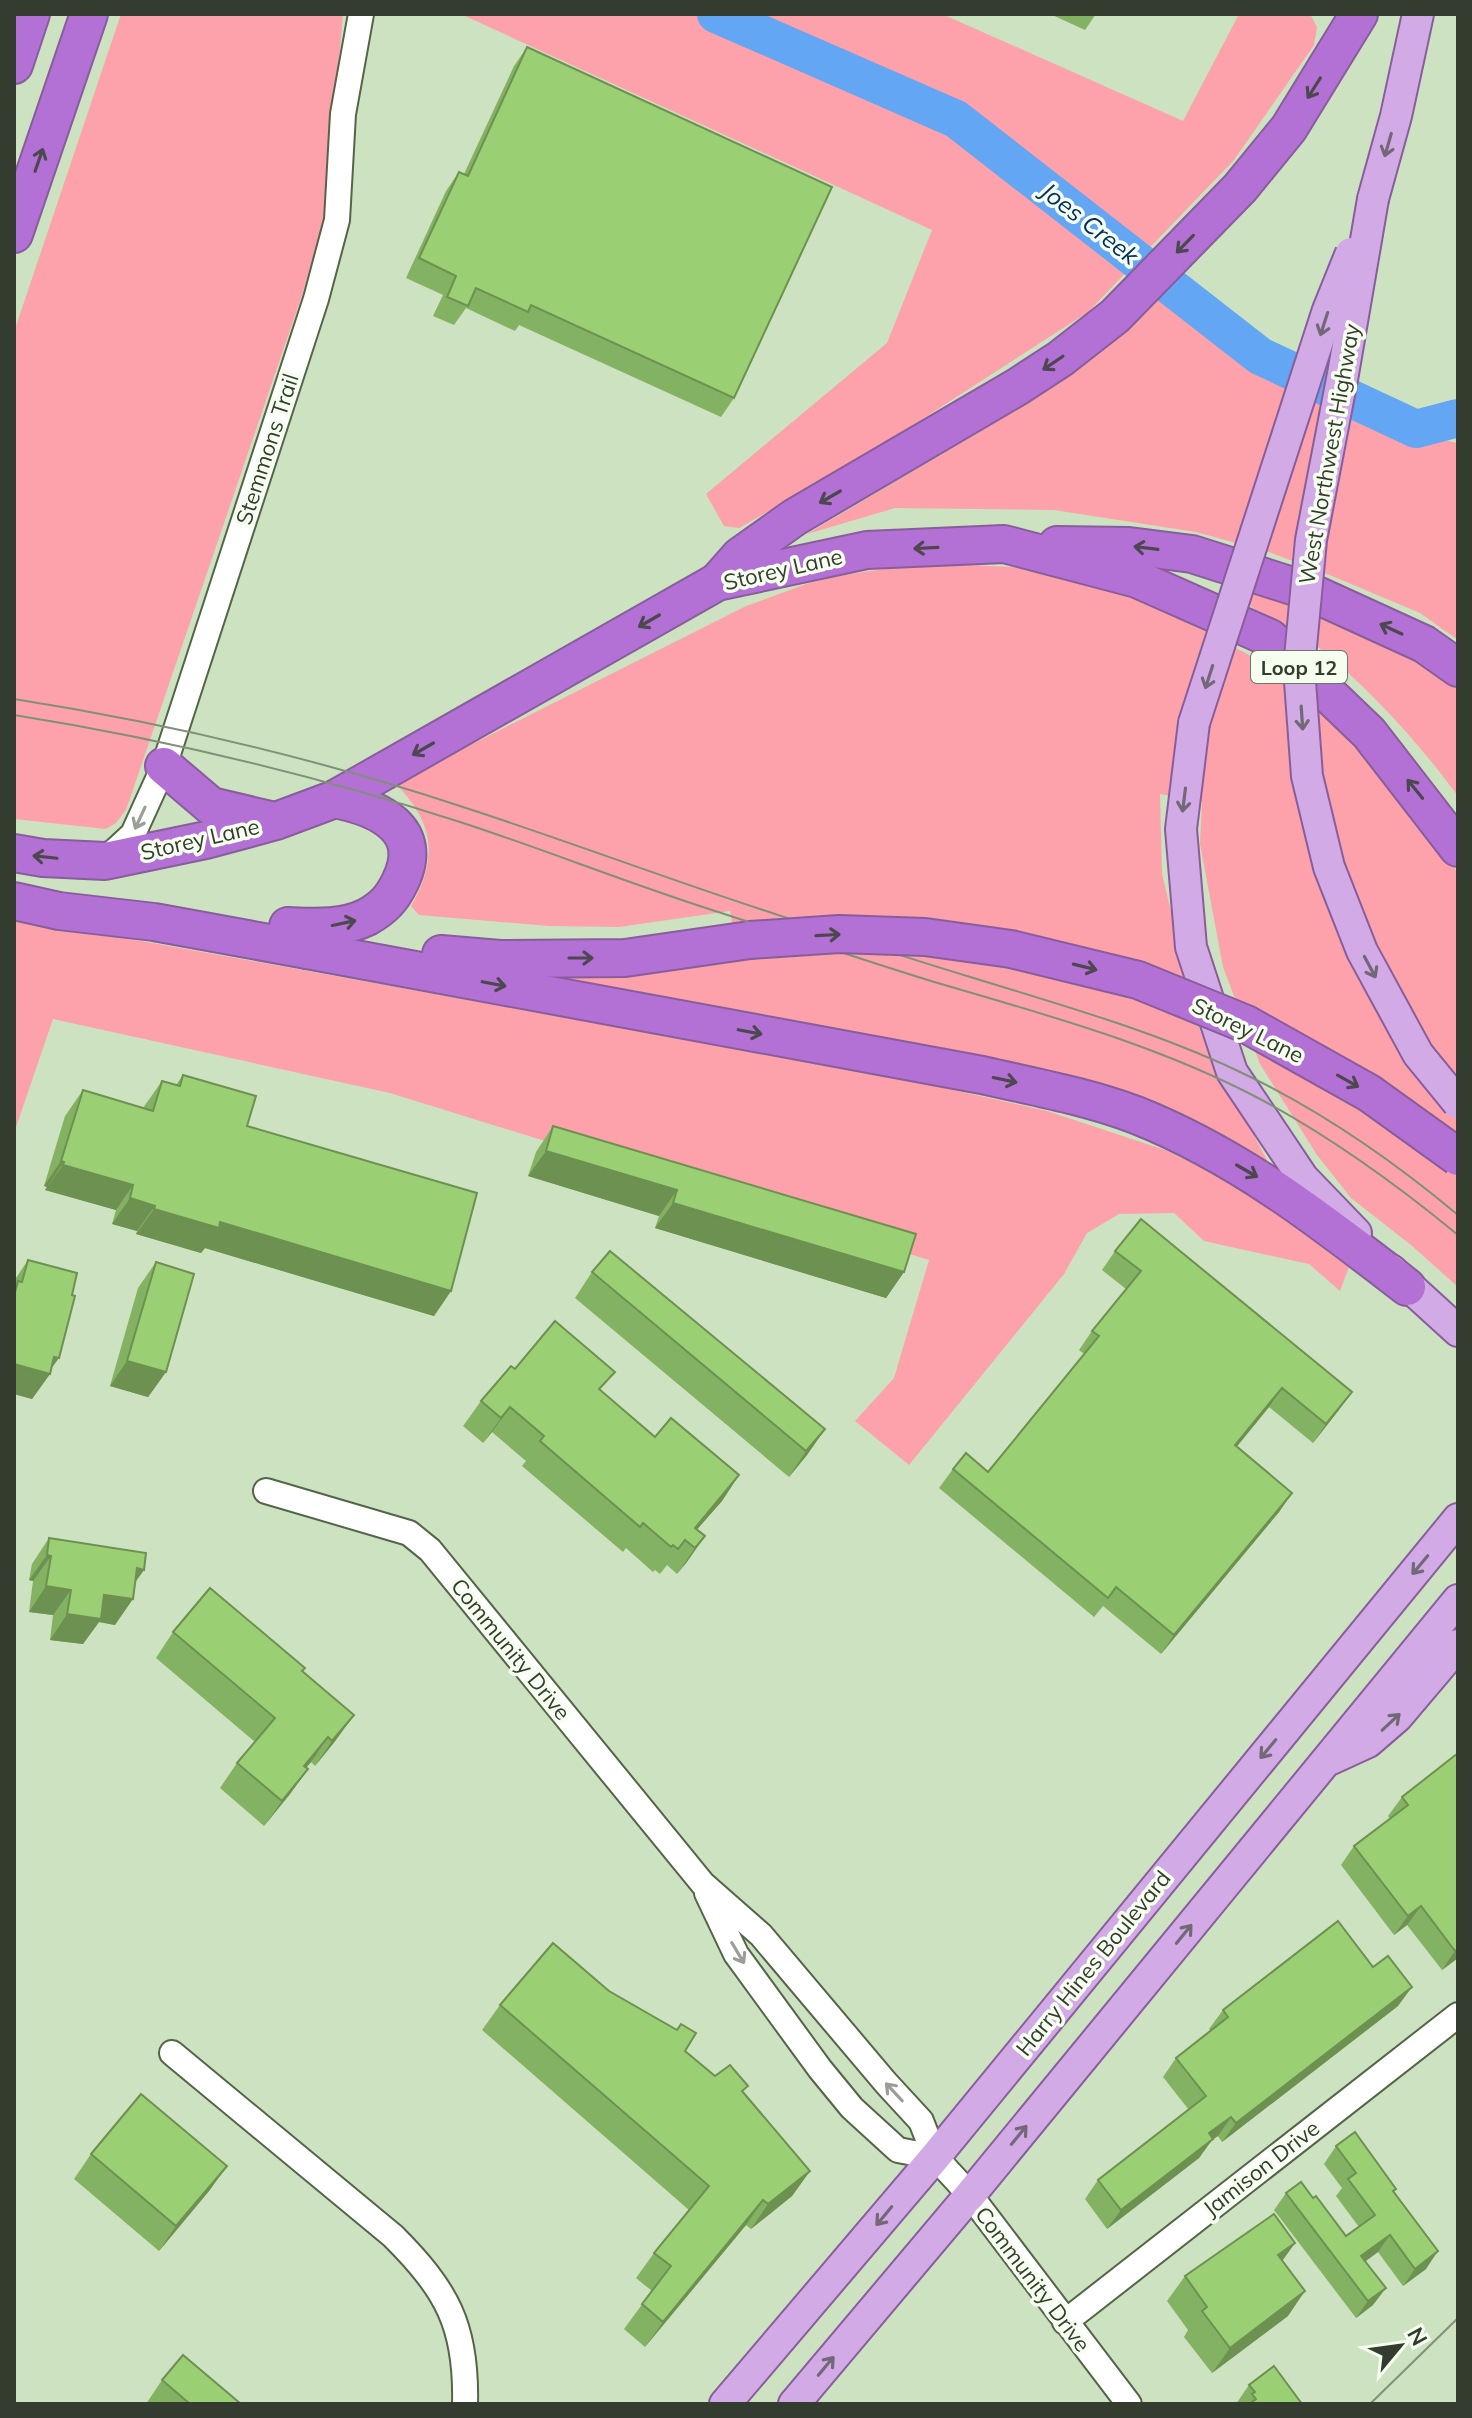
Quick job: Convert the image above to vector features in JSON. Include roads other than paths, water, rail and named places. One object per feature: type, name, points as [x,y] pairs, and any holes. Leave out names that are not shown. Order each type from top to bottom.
[{"type":"highway","points":[[14,65],[31,14]]},
{"type":"highway","points":[[14,234],[89,14]]},
{"type":"highway","points":[[717,582],[740,556],[795,517],[1017,387],[1060,359],[1115,316],[1240,188],[1289,128],[1359,14]]},
{"type":"highway","points":[[1004,544],[1129,546],[1192,554],[1308,591],[1424,644],[1458,668]]},
{"type":"highway","name":"Storey Lane","points":[[14,853],[43,858],[105,861],[206,840],[276,821],[335,799],[717,582],[867,550],[1004,544],[1137,579],[1270,638],[1369,733],[1434,813],[1458,848]]},
{"type":"highway","points":[[164,766],[211,806],[276,821]]},
{"type":"highway","points":[[154,922],[341,925],[365,918],[390,901],[407,862],[408,849],[402,832],[383,815],[363,805],[335,799]]},
{"type":"highway","name":"Storey Lane","points":[[14,901],[59,911],[154,922],[307,950],[396,951],[500,959],[625,958],[750,940],[839,934],[925,937],[1011,949],[1138,980],[1246,1024],[1369,1093],[1458,1157]]},
{"type":"highway","points":[[307,950],[982,1075],[1082,1097],[1137,1115],[1258,1177],[1333,1229],[1413,1292]]},
{"type":"main road","name":"West Northwest Highway","points":[[1418,14],[1396,116],[1373,199],[1311,540],[1299,668],[1307,776],[1329,867],[1362,951],[1418,1054],[1458,1103]]},
{"type":"main road","points":[[1373,199],[1328,310],[1194,723],[1181,829],[1191,947],[1232,1072],[1296,1168],[1458,1344]]},
{"type":"main road","points":[[1360,1237],[1458,1308]]},
{"type":"main road","points":[[1413,1292],[1458,1331]]},
{"type":"main road","name":"Harry Hines Boulevard","points":[[725,2404],[935,2157],[1458,1519]]},
{"type":"main road","points":[[794,2404],[970,2195],[1458,1600]]},
{"type":"main road","points":[[1325,1762],[1368,1742],[1397,1717],[1458,1645]]},
{"type":"main road","points":[[1318,1689],[1357,1723]]},
{"type":"street","name":"Stemmons Trail","points":[[105,861],[133,834],[164,766],[316,299],[337,220],[343,114],[361,14]]},
{"type":"street","name":"Community Drive","points":[[266,1491],[409,1533],[430,1550],[703,1884],[761,1935],[921,2121],[935,2157],[970,2195],[1129,2404]]},
{"type":"street","name":"Community Drive","points":[[703,1884],[736,1954],[852,2108],[898,2150],[935,2157]]},
{"type":"street","name":"Jamison Drive","points":[[1065,2322],[1458,2015]]},
{"type":"street","points":[[172,2053],[393,2236],[417,2260],[451,2309],[462,2339],[466,2368],[465,2404]]},
{"type":"waterway","name":"Joes Creek","points":[[716,14],[956,119],[1260,356],[1416,429],[1458,418]]},
{"type":"tram line","points":[[14,699],[128,719],[242,744],[411,790],[723,897],[1138,1030],[1205,1056],[1296,1101],[1380,1155],[1458,1215]]},
{"type":"tram line","points":[[14,715],[183,747],[405,805],[709,909],[1140,1046],[1221,1079],[1312,1129],[1362,1162],[1458,1235]]},
{"type":"tram line","points":[[1370,2404],[1458,2318]]}]
